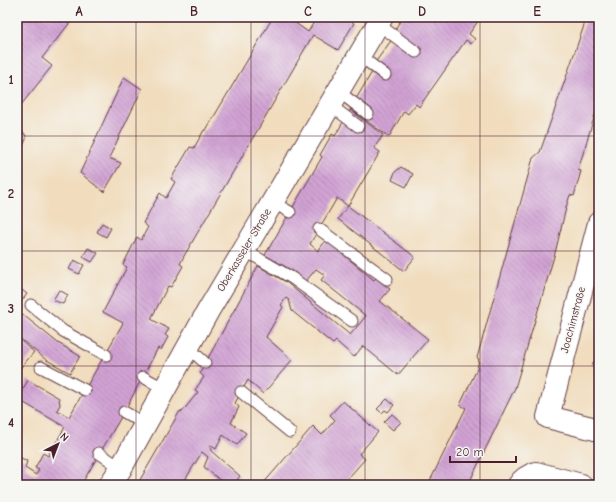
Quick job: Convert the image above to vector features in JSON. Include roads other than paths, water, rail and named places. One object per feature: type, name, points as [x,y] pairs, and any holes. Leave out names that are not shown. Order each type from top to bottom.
[{"type":"street","name":"Oberkasseler Straße","points":[[116,477],[244,250],[281,207],[334,98],[380,20]]},
{"type":"street","name":"Joachimstraße","points":[[599,223],[548,417],[599,430]]},
{"type":"street","points":[[521,483],[530,474],[536,473],[581,485]]},
{"type":"lane","points":[[380,20],[416,52]]},
{"type":"lane","points":[[359,56],[385,75]]},
{"type":"lane","points":[[334,98],[368,114]]},
{"type":"lane","points":[[334,98],[358,126]]},
{"type":"lane","points":[[17,136],[20,138],[17,144]]},
{"type":"lane","points":[[319,229],[387,279]]},
{"type":"lane","points":[[244,250],[292,278],[352,321]]},
{"type":"lane","points":[[31,305],[63,331],[106,355]]},
{"type":"lane","points":[[188,347],[205,363]]},
{"type":"lane","points":[[41,367],[85,390]]},
{"type":"lane","points":[[143,377],[165,389]]},
{"type":"lane","points":[[241,392],[290,432]]},
{"type":"lane","points":[[124,412],[145,424]]},
{"type":"lane","points":[[99,453],[116,477]]}]
